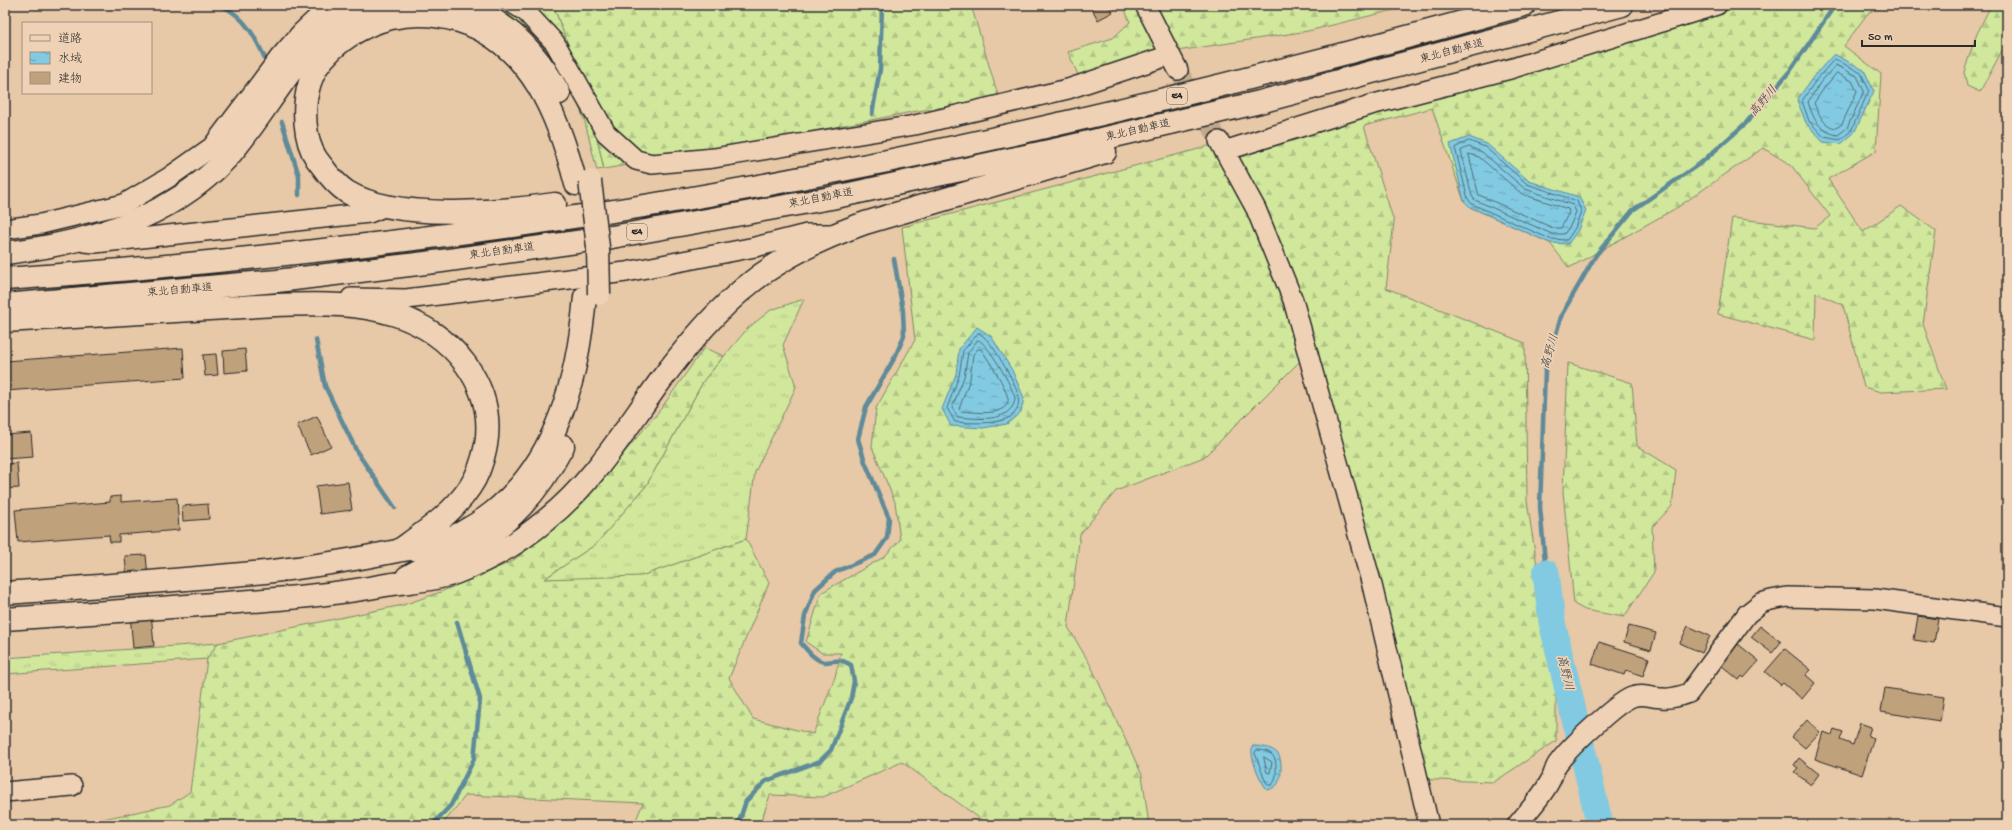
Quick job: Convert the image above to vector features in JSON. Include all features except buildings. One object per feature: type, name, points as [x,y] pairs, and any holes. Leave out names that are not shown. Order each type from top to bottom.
[{"type":"highway","points":[[5,253],[72,241],[111,230],[141,218],[175,199],[200,182],[225,160],[246,136],[289,75],[328,31],[346,19],[381,5]]},
{"type":"highway","points":[[5,593],[136,584],[304,568],[362,559],[400,550],[428,547],[456,536],[493,512],[524,480],[548,443],[559,422],[567,397],[592,295],[598,247],[583,182],[573,122],[560,94],[540,60],[510,31],[492,19],[460,5]]},
{"type":"highway","name":"E4","points":[[5,279],[268,256],[437,236],[611,211],[826,173],[1132,107],[1524,5]]},
{"type":"highway","name":"東北自動車道","points":[[5,305],[277,281],[612,237],[831,198],[1063,148],[1260,102],[1622,5]]},
{"type":"highway","points":[[583,182],[548,102],[526,69],[508,47],[489,34],[470,24],[426,14],[404,16],[373,24],[359,30],[328,53],[317,68],[309,84],[305,103],[305,121],[308,141],[316,160],[330,178],[347,191],[366,200],[386,206],[474,212],[521,209],[608,197],[826,173]]},
{"type":"highway","points":[[5,619],[314,596],[397,583],[428,581],[455,573],[500,552],[547,519],[588,479],[697,336],[736,296],[782,261],[834,234],[909,209],[1069,163],[1260,102]]},
{"type":"highway","points":[[397,583],[422,568],[455,554],[482,539],[516,511],[547,474],[570,432],[586,388],[593,357],[592,295]]},
{"type":"highway","points":[[5,321],[276,305],[345,304],[396,315],[420,325],[439,337],[457,353],[472,372],[481,392],[486,414],[487,434],[480,470],[458,504],[400,550]]},
{"type":"street","points":[[5,230],[42,224],[124,204],[168,178],[212,147],[297,38],[320,15],[336,5]]},
{"type":"street","points":[[515,5],[526,12],[555,43],[606,133],[636,160],[652,164],[714,158],[916,125],[1174,63],[1145,5]]},
{"type":"street","points":[[1429,825],[1372,585],[1293,300],[1256,209],[1222,146],[1374,104],[1510,69],[1717,5]]},
{"type":"street","points":[[72,241],[95,243],[369,213],[386,206]]},
{"type":"street","points":[[345,304],[351,298],[406,299],[626,272],[755,247],[807,234],[834,234]]},
{"type":"street","points":[[1517,825],[1544,791],[1551,780],[1558,763],[1566,753],[1596,725],[1620,704],[1632,697],[1645,695],[1662,698],[1682,696],[1689,692],[1747,614],[1761,603],[1787,597],[1875,599],[2007,617]]},
{"type":"street","points":[[5,792],[72,786]]},
{"type":"green space","points":[[493,5],[553,5],[587,94],[604,169],[597,170],[585,122],[569,80],[536,37],[504,11]]},
{"type":"green space","points":[[553,5],[971,5],[999,99],[917,111],[752,143],[604,169],[587,94]]},
{"type":"green space","points":[[1123,5],[1414,5],[1308,31],[1183,50],[1079,77],[1068,52],[1113,38],[1130,22]]},
{"type":"green space","points":[[1689,5],[1883,5],[1867,14],[1844,46],[1881,74],[1876,151],[1828,179],[1863,232],[1901,206],[1936,231],[1923,324],[1946,389],[1881,392],[1864,387],[1843,305],[1816,293],[1815,340],[1718,314],[1732,218],[1815,228],[1830,216],[1791,165],[1763,148],[1678,207],[1569,268],[1550,243],[1470,207],[1464,201],[1432,108],[1364,126],[1394,222],[1386,288],[1525,343],[1527,501],[1556,688],[1556,741],[1494,782],[1412,779],[1302,359],[1204,457],[1116,491],[1080,534],[1068,627],[1091,666],[1142,775],[1149,825],[989,825],[902,762],[823,797],[770,795],[760,825],[634,825],[643,803],[466,795],[442,825],[74,825],[170,805],[190,792],[207,659],[218,643],[403,605],[438,593],[511,562],[544,537],[594,489],[660,410],[704,348],[724,356],[704,380],[646,486],[596,544],[544,579],[641,576],[746,539],[769,583],[729,678],[753,719],[813,734],[835,677],[841,653],[822,653],[806,642],[821,593],[884,557],[900,540],[895,502],[872,447],[876,408],[915,340],[902,227],[1195,150]]},
{"type":"green space","points":[[1991,5],[2007,5],[2007,41],[1980,92],[1967,86],[1964,72],[1976,36]]},
{"type":"green space","points":[[804,299],[783,345],[796,387],[755,472],[746,539],[636,578],[544,579],[596,544],[646,486],[704,380],[748,328],[771,310]]},
{"type":"green space","points":[[1568,363],[1632,383],[1637,446],[1676,470],[1672,506],[1652,527],[1654,572],[1624,617],[1585,610],[1574,604],[1563,491]]},
{"type":"green space","points":[[218,643],[207,659],[5,674],[5,658]]},
{"type":"water","points":[[1834,54],[1864,70],[1874,91],[1854,133],[1841,144],[1823,142],[1806,123],[1797,100],[1813,77]]},
{"type":"water","points":[[1469,137],[1487,144],[1529,181],[1579,197],[1586,210],[1578,230],[1568,244],[1550,243],[1470,207],[1464,201],[1450,144]]},
{"type":"water","points":[[977,327],[991,336],[1012,370],[1024,398],[1021,412],[1007,424],[983,428],[951,426],[942,409],[956,374],[959,349]]},
{"type":"water","points":[[1252,746],[1270,748],[1278,754],[1280,759],[1281,775],[1276,786],[1267,790],[1261,780],[1252,757]]},
{"type":"waterway","points":[[220,5],[244,22],[255,38],[268,65]]},
{"type":"waterway","points":[[872,114],[880,69],[882,5]]},
{"type":"waterway","name":"高野川","points":[[1546,573],[1540,507],[1545,370],[1562,314],[1596,255],[1633,210],[1702,162],[1746,123],[1790,71],[1835,5]]},
{"type":"waterway","points":[[282,122],[299,176],[299,195]]},
{"type":"waterway","points":[[738,825],[746,801],[766,781],[820,761],[831,750],[851,698],[854,681],[851,665],[841,661],[826,662],[819,660],[801,643],[805,616],[815,590],[835,572],[875,555],[887,538],[889,518],[865,462],[858,439],[866,407],[895,357],[904,336],[903,311],[894,259]]},
{"type":"waterway","points":[[316,340],[325,386],[357,452],[395,508]]},
{"type":"waterway","name":"高野川","points":[[1546,573],[1552,622],[1600,825]]},
{"type":"waterway","points":[[432,825],[451,805],[474,759],[480,699],[457,622]]},
{"type":"tunnel","points":[[1178,70],[1219,141]]}]
